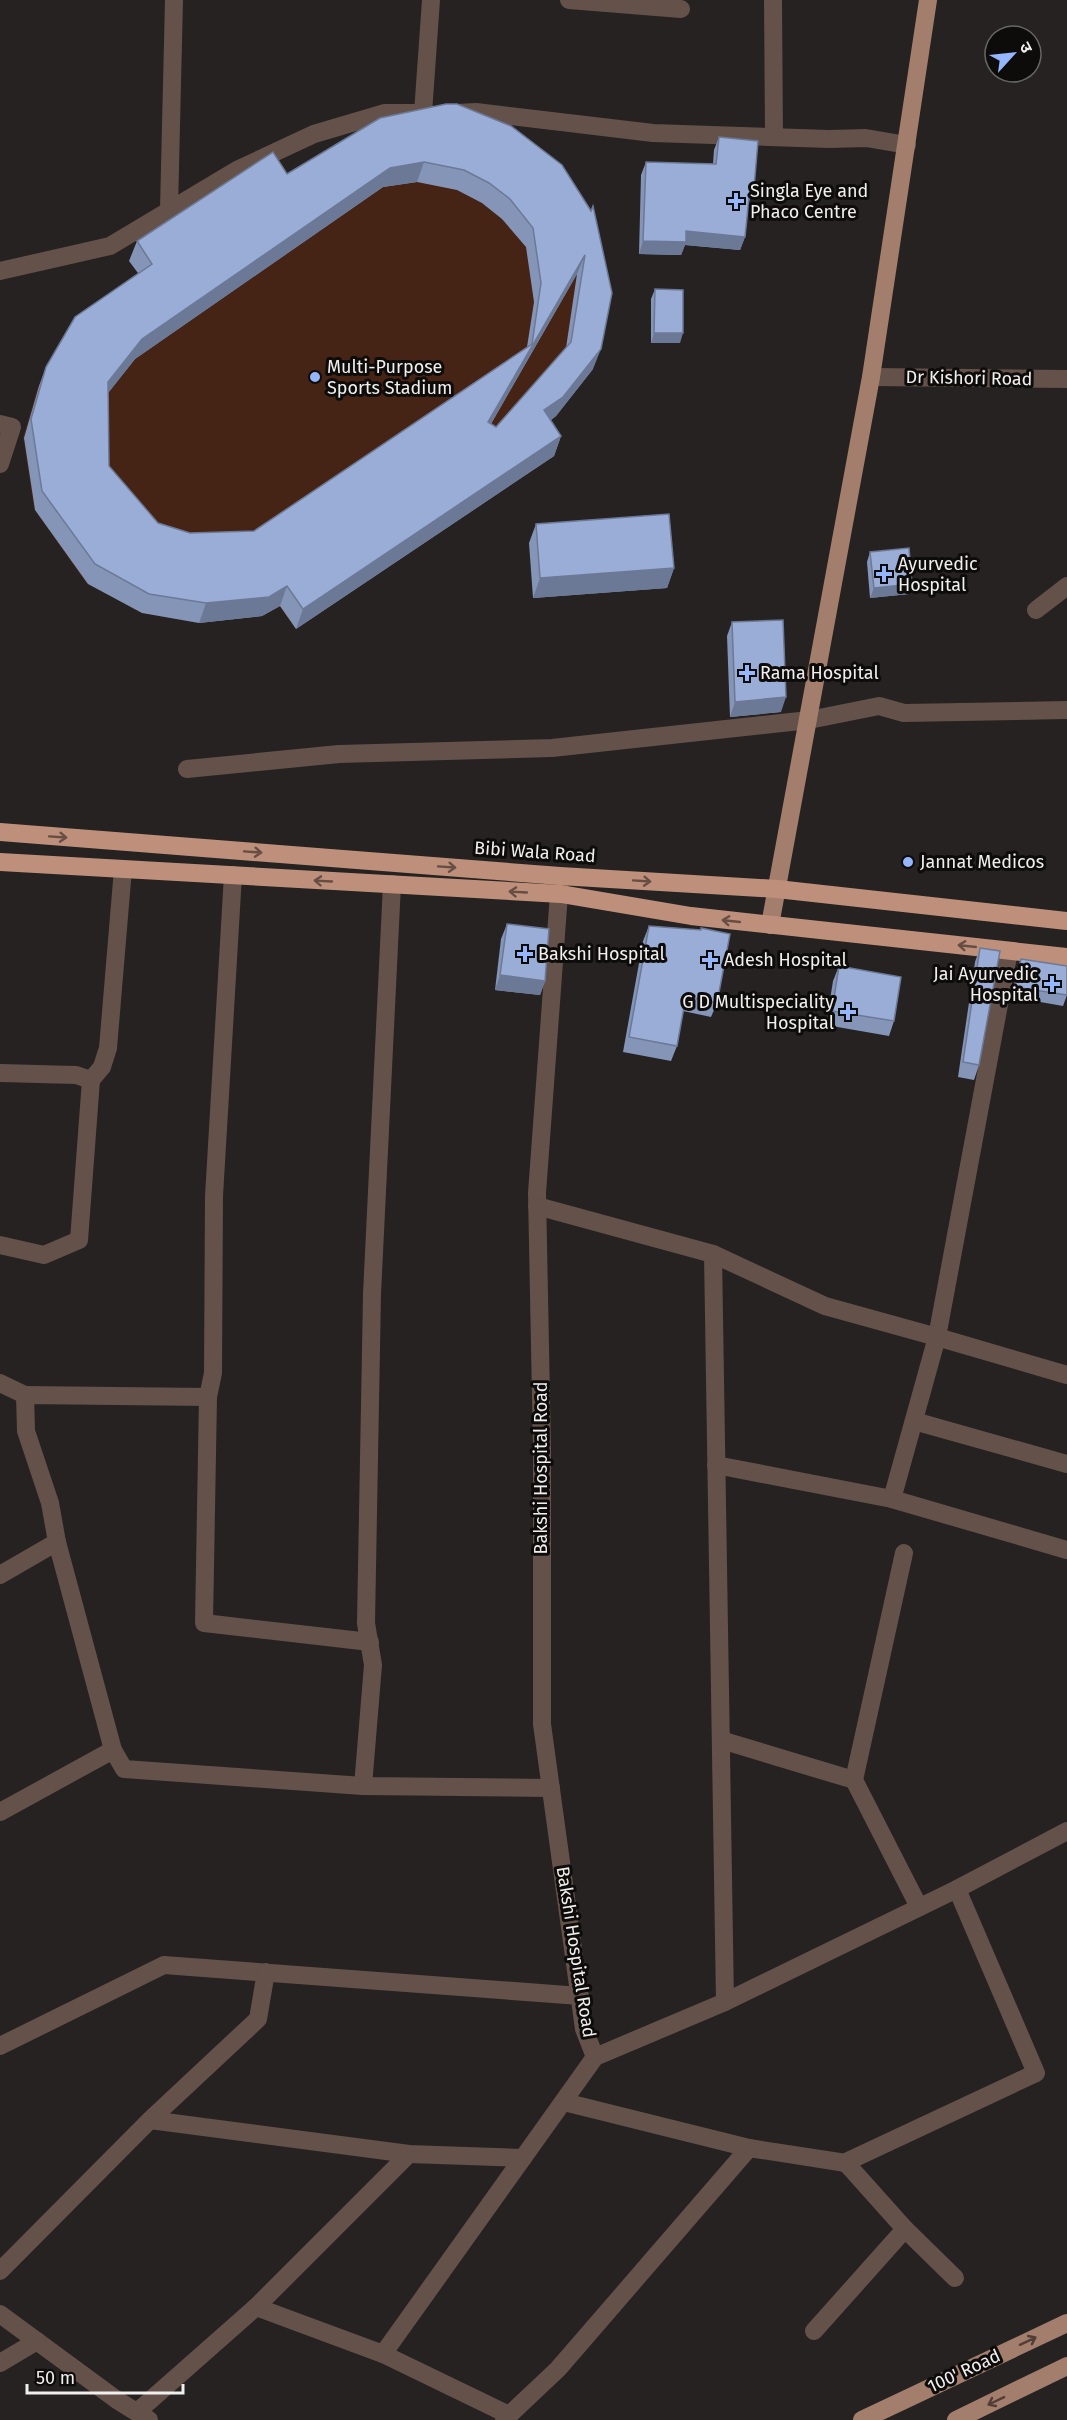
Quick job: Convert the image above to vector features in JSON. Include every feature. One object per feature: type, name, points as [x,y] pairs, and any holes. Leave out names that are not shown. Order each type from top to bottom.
[{"type":"highway","name":"Bibi Wala Road","points":[[0,832],[560,876],[777,889],[1067,921]]},
{"type":"highway","points":[[0,862],[561,894],[691,916],[1067,957]]},
{"type":"main road","points":[[770,925],[871,377],[928,0]]},
{"type":"main road","name":"100' Road","points":[[862,2420],[1067,2323]]},
{"type":"main road","points":[[956,2420],[1067,2366]]},
{"type":"street","points":[[169,209],[174,0]]},
{"type":"street","points":[[423,113],[431,0]]},
{"type":"street","points":[[569,0],[681,9]]},
{"type":"street","points":[[773,0],[774,137]]},
{"type":"street","points":[[0,271],[110,246],[237,170],[314,134],[385,113],[476,112],[653,133],[866,138],[907,145]]},
{"type":"street","name":"Dr Kishori Road","points":[[871,377],[1067,379]]},
{"type":"street","points":[[0,424],[12,427],[0,464]]},
{"type":"street","points":[[1036,610],[1067,586]]},
{"type":"street","points":[[187,769],[339,754],[552,748],[808,720],[879,706],[904,713],[1067,710]]},
{"type":"street","points":[[0,1245],[44,1256],[79,1240],[91,1080],[102,1067],[108,1048],[123,869]]},
{"type":"street","points":[[233,875],[214,1196],[213,1373],[207,1397],[204,1623],[370,1642]]},
{"type":"street","name":"Bakshi Hospital Road","points":[[560,876],[561,894],[537,1206],[542,1449],[542,1724],[584,2029],[595,2057]]},
{"type":"street","points":[[363,1786],[373,1665],[366,1623],[372,1294],[392,885]]},
{"type":"street","points":[[892,1499],[937,1337],[1010,951]]},
{"type":"street","points":[[0,1073],[76,1075],[91,1080]]},
{"type":"street","points":[[537,1206],[713,1254],[825,1306],[1067,1374]]},
{"type":"street","points":[[713,1254],[725,2002]]},
{"type":"street","points":[[0,1383],[25,1395],[207,1397]]},
{"type":"street","points":[[25,1395],[26,1431],[50,1503],[57,1542],[113,1750],[124,1769],[363,1786],[551,1788]]},
{"type":"street","points":[[914,1421],[1067,1464]]},
{"type":"street","points":[[716,1465],[892,1499],[1067,1550]]},
{"type":"street","points":[[0,1575],[57,1542]]},
{"type":"street","points":[[904,1553],[854,1780],[919,1907]]},
{"type":"street","points":[[721,1740],[854,1780]]},
{"type":"street","points":[[0,1812],[113,1750]]},
{"type":"street","points":[[383,2354],[595,2057],[725,2002],[957,1890],[1067,1831]]},
{"type":"street","points":[[564,2102],[749,2148],[844,2163],[1036,2073],[957,1890]]},
{"type":"street","points":[[0,2046],[164,1965],[580,1996]]},
{"type":"street","points":[[0,2271],[150,2120],[258,2019],[266,1972]]},
{"type":"street","points":[[150,2120],[410,2154],[523,2158]]},
{"type":"street","points":[[256,2307],[383,2354],[507,2417],[558,2369],[749,2148]]},
{"type":"street","points":[[0,2314],[117,2400],[143,2416],[410,2154]]},
{"type":"street","points":[[844,2163],[905,2229],[955,2278]]},
{"type":"street","points":[[814,2331],[905,2229]]},
{"type":"street","points":[[0,2363],[37,2341]]},
{"type":"shaded area","name":"Multi-Purpose Sports Stadium","points":[[372,137],[589,239],[556,416],[537,429],[554,456],[296,629],[279,606],[262,616],[199,623],[142,613],[86,583],[34,509],[23,437],[38,386],[67,336],[144,283],[129,260],[264,170],[279,192]]},
{"type":"building","points":[[446,104],[457,104],[511,126],[562,165],[591,211],[593,206],[612,293],[601,349],[563,397],[544,410],[561,436],[303,609],[287,586],[269,597],[206,603],[149,594],[95,564],[42,491],[31,419],[46,367],[75,317],[152,264],[137,241],[273,152],[287,174],[380,118]],"holes":[[[424,162],[464,170],[489,183],[510,199],[533,228],[541,283],[532,344],[254,531],[190,533],[158,523],[109,466],[108,382],[142,339],[390,168]],[[585,255],[571,342],[496,427],[488,422]]]},
{"type":"building","points":[[719,137],[758,141],[754,188],[750,188],[745,237],[686,231],[686,242],[643,241],[646,162],[716,164]]},
{"type":"building","points":[[655,289],[683,290],[683,333],[654,333]]},
{"type":"building","points":[[669,514],[674,568],[540,578],[536,524]]},
{"type":"building","points":[[909,548],[912,584],[874,588],[870,552]]},
{"type":"building","points":[[783,620],[786,697],[735,702],[732,622]]},
{"type":"building","points":[[507,924],[549,929],[545,981],[500,975]]},
{"type":"building","points":[[649,926],[701,930],[701,928],[730,934],[717,1003],[686,996],[677,1046],[629,1037]]},
{"type":"building","points":[[980,948],[1000,951],[979,1065],[963,1062]]},
{"type":"building","points":[[1021,959],[1067,966],[1067,995],[1015,987]]},
{"type":"building","points":[[839,966],[901,977],[894,1021],[832,1011]]},
{"type":"place","name":"Singla Eye and Phaco Centre","points":[[736,201]]},
{"type":"place","name":"Multi-Purpose Sports Stadium","points":[[315,377]]},
{"type":"place","name":"Ayurvedic Hospital","points":[[884,574]]},
{"type":"place","name":"Rama Hospital","points":[[747,673]]},
{"type":"place","name":"Jannat Medicos","points":[[908,862]]},
{"type":"place","name":"Bakshi Hospital","points":[[525,954]]},
{"type":"place","name":"Adesh Hospital","points":[[710,960]]},
{"type":"place","name":"Jai Ayurvedic Hospital","points":[[1052,984]]},
{"type":"place","name":"G D Multispeciality Hospital","points":[[848,1012]]}]
